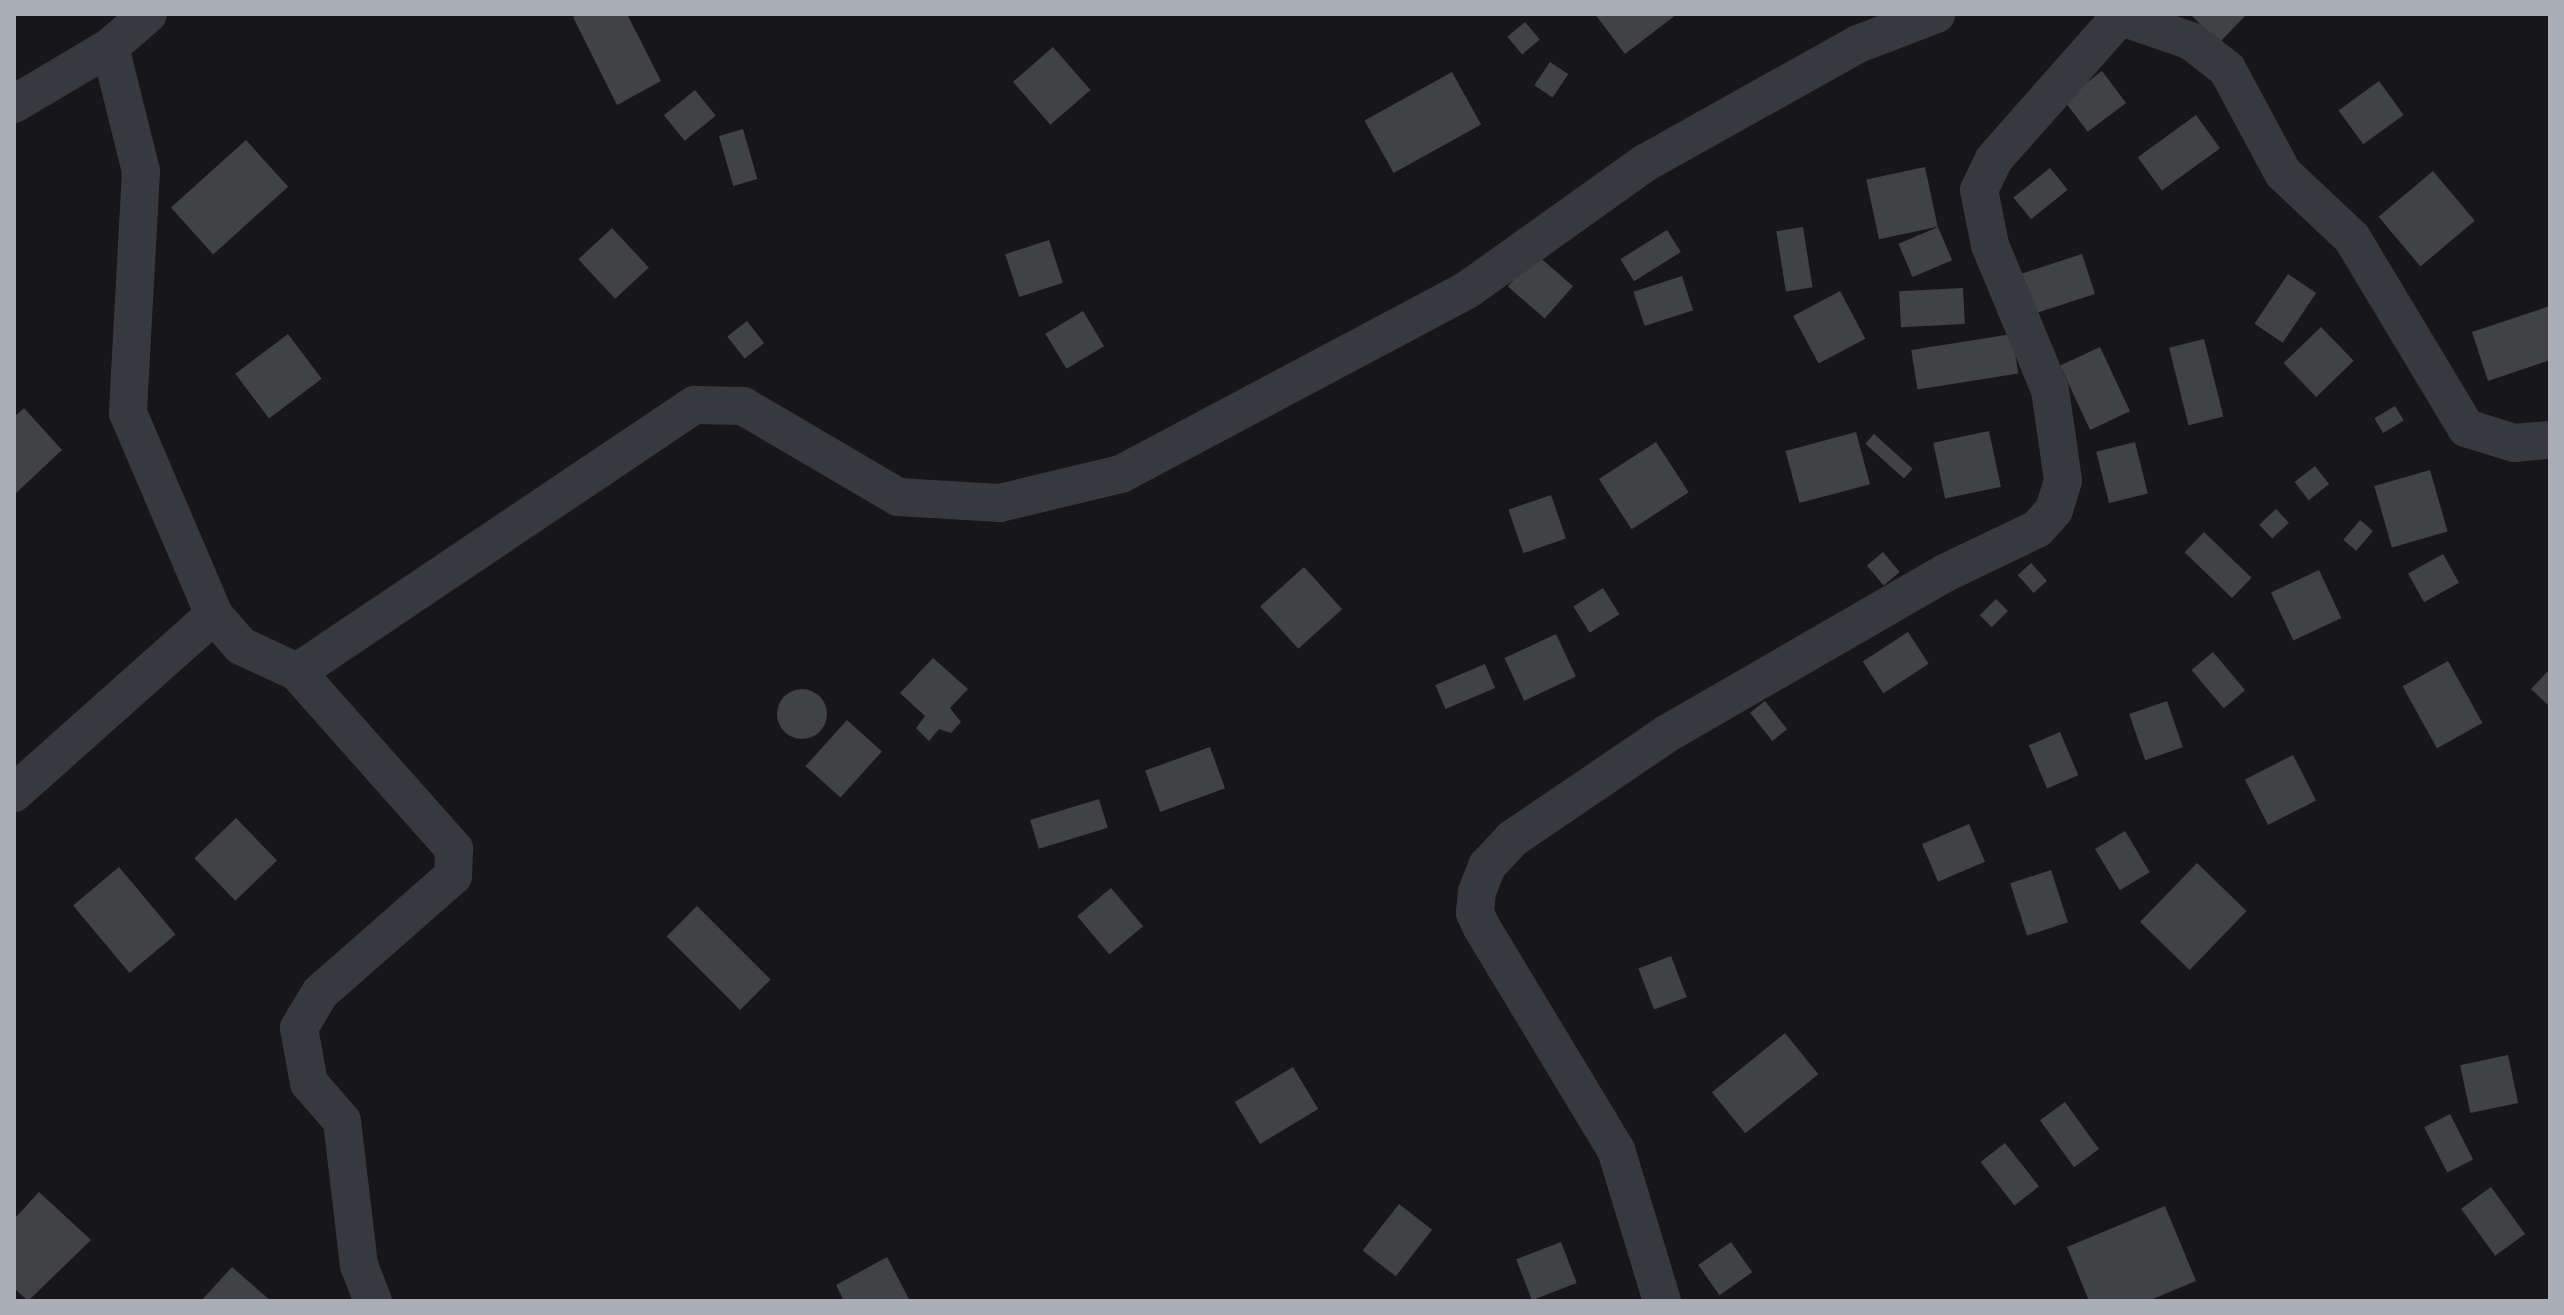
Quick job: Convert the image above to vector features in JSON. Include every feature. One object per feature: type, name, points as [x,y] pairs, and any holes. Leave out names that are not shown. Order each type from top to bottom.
[{"type":"street","points":[[14,104],[110,47],[148,14]]},
{"type":"street","points":[[297,672],[695,405],[743,406],[898,497],[1000,503],[1121,474],[1467,290],[1645,163],[1858,44],[1936,14]]},
{"type":"street","points":[[1662,1301],[1616,1150],[1482,928],[1475,913],[1477,892],[1487,866],[1512,839],[1668,733],[1945,573],[2037,529],[2054,510],[2063,480],[2050,390],[1990,245],[1979,190],[1994,159],[2115,16],[2191,41],[2227,69],[2283,173],[2352,238],[2466,428],[2514,443],[2550,440]]},
{"type":"street","points":[[110,47],[141,171],[128,413],[214,615],[241,646],[297,672],[454,849],[453,876],[320,993],[299,1028],[309,1083],[342,1121],[359,1265],[373,1301]]},
{"type":"street","points":[[14,793],[214,615]]},
{"type":"building","points":[[580,14],[627,14],[661,81],[617,105],[573,17]]},
{"type":"building","points":[[1595,14],[1677,14],[1625,54]]},
{"type":"building","points":[[2190,14],[2247,14],[2219,43]]},
{"type":"building","points":[[1525,22],[1540,40],[1522,54],[1507,37]]},
{"type":"building","points":[[1053,47],[1090,90],[1050,125],[1013,82]]},
{"type":"building","points":[[1550,62],[1568,74],[1553,98],[1534,85]]},
{"type":"building","points":[[2102,71],[2126,103],[2088,132],[2064,100]]},
{"type":"building","points":[[1452,72],[1481,124],[1394,173],[1365,120]]},
{"type":"building","points":[[2379,81],[2404,115],[2363,144],[2339,110]]},
{"type":"building","points":[[695,90],[716,116],[685,141],[664,115]]},
{"type":"building","points":[[2196,115],[2220,148],[2162,190],[2138,157]]},
{"type":"building","points":[[743,129],[757,179],[733,186],[719,136]]},
{"type":"building","points":[[246,140],[288,187],[213,254],[171,208]]},
{"type":"building","points":[[1925,167],[1938,227],[1879,239],[1866,179]]},
{"type":"building","points":[[2050,168],[2068,190],[2031,219],[2013,198]]},
{"type":"building","points":[[2433,171],[2475,221],[2420,266],[2379,217]]},
{"type":"building","points":[[1803,227],[1813,287],[1786,291],[1776,231]]},
{"type":"building","points":[[1938,227],[1952,260],[1912,277],[1898,244]]},
{"type":"building","points":[[612,228],[649,267],[615,299],[578,259]]},
{"type":"building","points":[[1667,230],[1681,252],[1634,281],[1620,259]]},
{"type":"building","points":[[1049,240],[1063,283],[1019,297],[1005,254]]},
{"type":"building","points":[[1536,254],[1573,286],[1545,319],[1508,286]]},
{"type":"building","points":[[2082,254],[2095,294],[2032,314],[2019,274]]},
{"type":"building","points":[[2288,274],[2316,293],[2283,343],[2254,324]]},
{"type":"building","points":[[1682,276],[1693,310],[1645,326],[1633,292]]},
{"type":"building","points":[[1963,288],[1965,324],[1901,327],[1899,291]]},
{"type":"building","points":[[1840,291],[1865,339],[1819,364],[1793,316]]},
{"type":"building","points":[[2550,306],[2550,360],[2488,381],[2472,332]]},
{"type":"building","points":[[1083,311],[1104,346],[1066,369],[1045,334]]},
{"type":"building","points":[[747,321],[764,343],[745,358],[727,336]]},
{"type":"building","points":[[2321,327],[2354,361],[2316,397],[2284,363]]},
{"type":"building","points":[[288,334],[322,379],[269,418],[235,374]]},
{"type":"building","points":[[2012,334],[2018,374],[1918,389],[1911,350]]},
{"type":"building","points":[[2204,339],[2223,417],[2188,425],[2169,348]]},
{"type":"building","points":[[2100,347],[2130,411],[2090,430],[2060,366]]},
{"type":"building","points":[[2395,406],[2404,421],[2383,433],[2374,418]]},
{"type":"building","points":[[24,408],[62,450],[14,495],[14,417]]},
{"type":"building","points":[[1989,431],[2001,487],[1945,499],[1933,443]]},
{"type":"building","points":[[1856,432],[1870,484],[1799,503],[1785,451]]},
{"type":"building","points":[[1874,434],[1913,469],[1904,478],[1865,444]]},
{"type":"building","points":[[1656,442],[1689,492],[1632,529],[1599,479]]},
{"type":"building","points":[[2135,442],[2148,493],[2109,503],[2096,452]]},
{"type":"building","points":[[2315,466],[2329,484],[2309,500],[2295,482]]},
{"type":"building","points":[[2430,470],[2448,532],[2392,548],[2374,486]]},
{"type":"building","points":[[1551,495],[1566,538],[1523,553],[1508,510]]},
{"type":"building","points":[[2276,509],[2289,523],[2272,539],[2259,525]]},
{"type":"building","points":[[2360,520],[2373,531],[2356,551],[2343,540]]},
{"type":"building","points":[[2204,532],[2251,578],[2232,598],[2185,552]]},
{"type":"building","points":[[1883,552],[1900,572],[1884,585],[1867,565]]},
{"type":"building","points":[[2443,554],[2459,583],[2424,602],[2408,573]]},
{"type":"building","points":[[2031,563],[2047,581],[2034,593],[2018,575]]},
{"type":"building","points":[[1304,567],[1342,609],[1298,649],[1260,606]]},
{"type":"building","points":[[2319,570],[2341,618],[2293,640],[2271,592]]},
{"type":"building","points":[[1603,588],[1619,614],[1590,633],[1573,607]]},
{"type":"building","points":[[1996,599],[2008,611],[1992,627],[1980,615]]},
{"type":"building","points":[[1908,632],[1929,664],[1883,693],[1863,661]]},
{"type":"building","points":[[1556,634],[1576,677],[1524,701],[1504,658]]},
{"type":"building","points":[[2213,652],[2245,690],[2224,708],[2192,670]]},
{"type":"building","points":[[933,658],[968,689],[950,708],[961,722],[951,733],[939,729],[929,741],[916,728],[925,716],[900,693]]},
{"type":"building","points":[[2448,661],[2482,723],[2437,748],[2403,686]]},
{"type":"building","points":[[1485,664],[1495,688],[1445,709],[1435,685]]},
{"type":"building","points":[[2550,669],[2550,707],[2531,689]]},
{"type":"building","points":[[792,690],[812,690],[826,704],[826,724],[812,738],[792,738],[778,724],[778,704]]},
{"type":"building","points":[[1765,701],[1787,729],[1772,741],[1750,713]]},
{"type":"building","points":[[2167,701],[2183,747],[2145,760],[2129,714]]},
{"type":"building","points":[[847,720],[882,751],[840,798],[806,766]]},
{"type":"building","points":[[2060,732],[2078,775],[2047,789],[2029,745]]},
{"type":"building","points":[[1210,747],[1225,788],[1160,812],[1145,771]]},
{"type":"building","points":[[2293,755],[2316,800],[2268,825],[2245,780]]},
{"type":"building","points":[[1099,799],[1108,828],[1039,849],[1030,820]]},
{"type":"building","points":[[236,818],[277,860],[235,901],[194,858]]},
{"type":"building","points":[[1969,824],[1985,862],[1938,882],[1922,844]]},
{"type":"building","points":[[2125,831],[2150,872],[2120,890],[2095,849]]},
{"type":"building","points":[[2197,863],[2247,911],[2190,970],[2140,922]]},
{"type":"building","points":[[119,867],[176,934],[130,973],[73,906]]},
{"type":"building","points":[[2051,870],[2068,922],[2027,936],[2010,883]]},
{"type":"building","points":[[1111,888],[1143,926],[1109,955],[1077,916]]},
{"type":"building","points":[[697,906],[771,980],[740,1010],[667,936]]},
{"type":"building","points":[[1671,956],[1687,997],[1654,1010],[1638,969]]},
{"type":"building","points":[[1785,1033],[1818,1074],[1745,1133],[1712,1092]]},
{"type":"building","points":[[2508,1055],[2518,1103],[2470,1113],[2460,1065]]},
{"type":"building","points":[[1293,1067],[1318,1109],[1260,1144],[1235,1102]]},
{"type":"building","points":[[2065,1102],[2099,1149],[2074,1167],[2040,1120]]},
{"type":"building","points":[[2450,1114],[2473,1159],[2447,1173],[2424,1127]]},
{"type":"building","points":[[2005,1143],[2039,1186],[2014,1205],[1981,1162]]},
{"type":"building","points":[[2491,1187],[2525,1234],[2495,1256],[2461,1209]]},
{"type":"building","points":[[39,1192],[91,1240],[28,1301],[14,1288],[14,1219]]},
{"type":"building","points":[[1399,1204],[1432,1230],[1396,1276],[1363,1250]]},
{"type":"building","points":[[2165,1206],[2196,1281],[2148,1301],[2089,1301],[2067,1247]]},
{"type":"building","points":[[1561,1242],[1577,1283],[1532,1300],[1516,1259]]},
{"type":"building","points":[[1731,1242],[1752,1272],[1719,1295],[1698,1265]]},
{"type":"building","points":[[887,1257],[910,1301],[844,1301],[836,1285]]},
{"type":"building","points":[[232,1267],[271,1301],[201,1301]]}]
